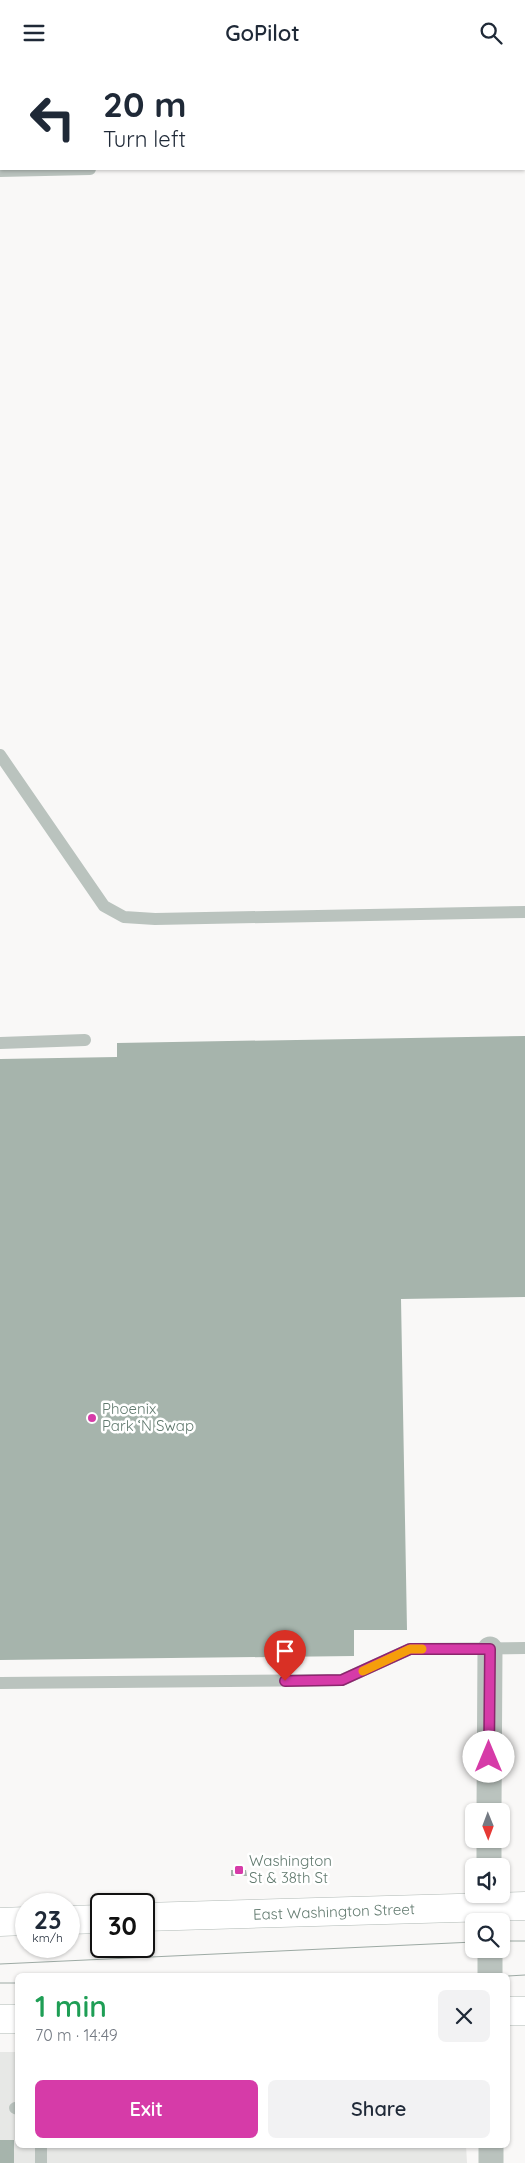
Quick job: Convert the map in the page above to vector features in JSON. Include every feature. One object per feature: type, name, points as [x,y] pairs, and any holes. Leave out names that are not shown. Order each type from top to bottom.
[{"type":"main road","name":"East Washington Street","points":[[155,1917],[490,1908],[525,1905]]},
{"type":"main road","points":[[0,1922],[15,1921]]},
{"type":"main road","points":[[510,2011],[525,2011]]},
{"type":"main road","points":[[0,2019],[15,2019]]},
{"type":"street","points":[[489,1803],[490,1649]]},
{"type":"street","points":[[490,1958],[490,1973]]},
{"type":"street","points":[[491,2148],[491,2163]]},
{"type":"lane","points":[[0,171],[45,170]]},
{"type":"lane","points":[[0,755],[104,906],[124,917],[155,919],[525,913]]},
{"type":"lane","points":[[0,1043],[85,1040]]},
{"type":"lane","points":[[0,1683],[342,1680],[410,1649],[525,1648]]},
{"type":"lane","points":[[40,2163],[41,2148]]},
{"type":"shaded area","points":[[0,2052],[15,2052],[15,2148],[466,2148],[467,2163],[0,2163]]},
{"type":"building","points":[[525,1036],[525,1297],[401,1299],[407,1630],[354,1630],[354,1656],[0,1660],[0,1059],[117,1057],[117,1043]]},
{"type":"building","points":[[231,1870],[246,1870],[247,1876],[231,1876]]},
{"type":"building","points":[[0,2140],[14,2140],[14,2163],[0,2163]]},
{"type":"tram line","points":[[510,1941],[525,1941]]},
{"type":"tram line","points":[[0,1964],[465,1942]]},
{"type":"tram line","points":[[510,1976],[525,1975]]},
{"type":"tram line","points":[[0,1983],[15,1983]]},
{"type":"slow traffic","points":[[363,1671],[410,1649],[422,1649]]},
{"type":"place","name":"Phoenix Park ‘N Swap","points":[[92,1418]]},
{"type":"place","name":"Washington St & 38th St","points":[[239,1870]]},
{"type":"route","points":[[285,1681],[342,1680],[410,1649],[490,1649],[489,1757]]}]
